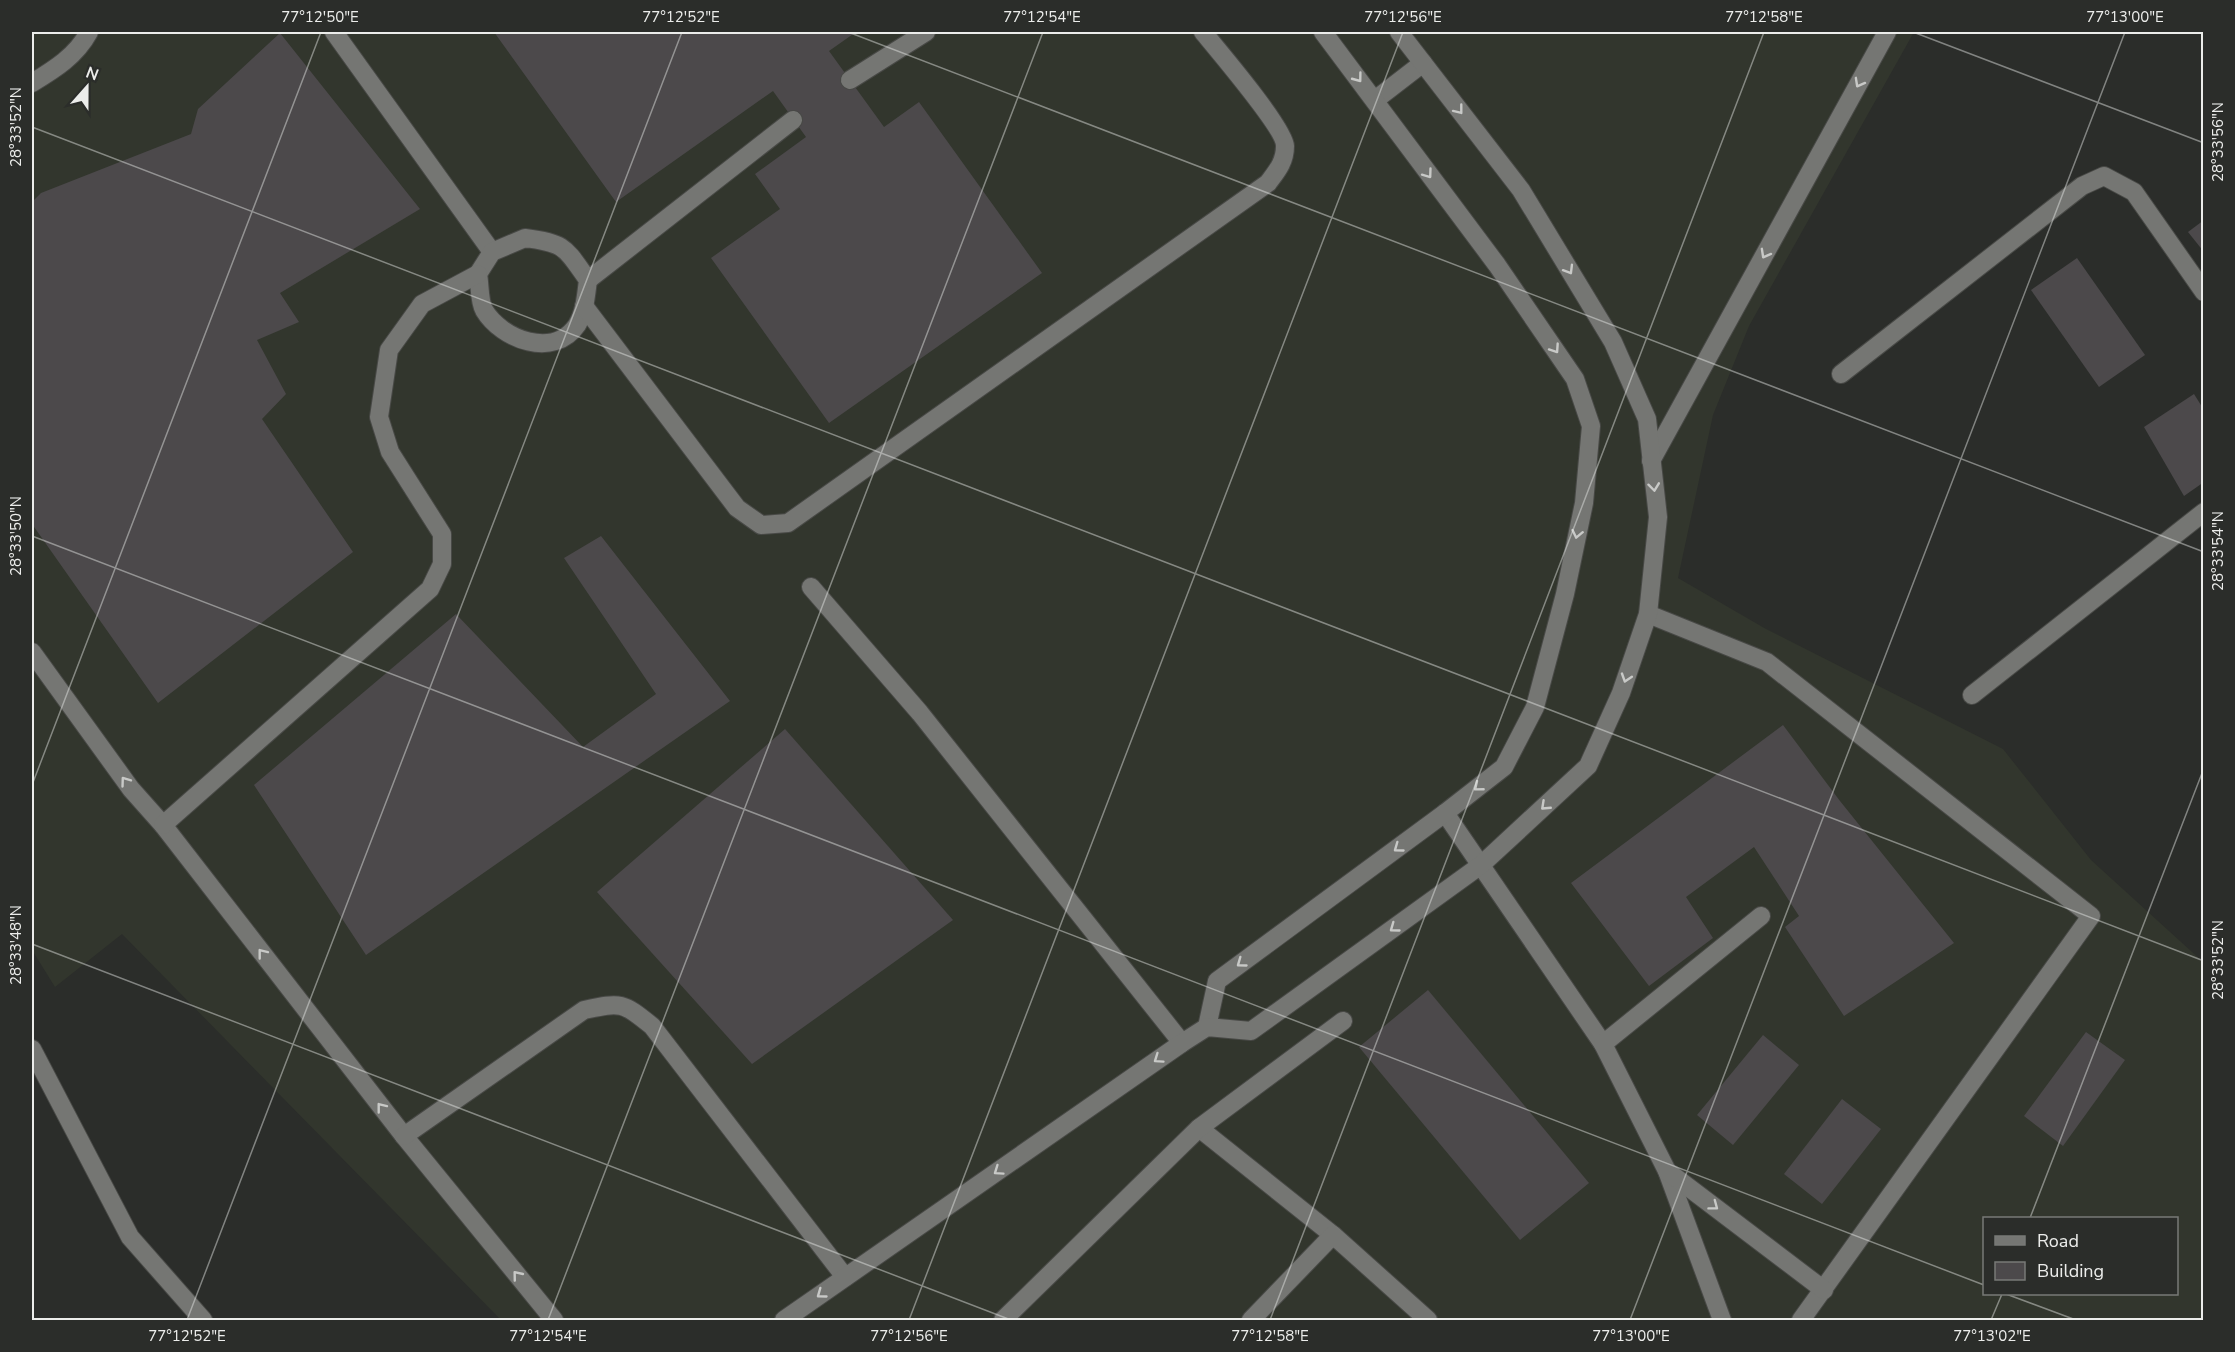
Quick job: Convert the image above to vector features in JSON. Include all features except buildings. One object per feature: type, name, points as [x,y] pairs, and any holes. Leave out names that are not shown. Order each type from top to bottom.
[{"type":"street","points":[[32,83],[63,63],[82,46],[89,32]]},
{"type":"street","points":[[334,32],[492,252]]},
{"type":"street","points":[[850,80],[926,32]]},
{"type":"street","points":[[584,306],[737,508],[761,525],[788,523],[1268,183],[1283,162],[1285,143],[1266,112],[1203,32]]},
{"type":"street","points":[[1207,1027],[1217,981],[1445,813],[1503,766],[1535,707],[1565,594],[1584,503],[1591,426],[1575,379],[1497,265],[1323,32]]},
{"type":"street","points":[[784,1320],[1207,1027],[1251,1031],[1481,865],[1588,766],[1621,693],[1648,614],[1658,517],[1647,419],[1613,342],[1521,190],[1399,32]]},
{"type":"street","points":[[1651,461],[1887,32]]},
{"type":"street","points":[[1375,100],[1423,63]]},
{"type":"street","points":[[478,274],[483,309],[504,332],[528,343],[560,340],[576,325],[584,306],[588,280],[794,120]]},
{"type":"street","points":[[1841,374],[2082,186],[2104,176],[2134,192],[2204,292]]},
{"type":"street","points":[[163,825],[430,589],[442,564],[442,534],[390,452],[379,417],[389,350],[422,304],[478,274],[492,252],[525,238],[555,242],[570,255],[588,280]]},
{"type":"street","points":[[1972,695],[2204,512]]},
{"type":"street","points":[[811,587],[920,713],[1182,1043]]},
{"type":"street","points":[[1648,614],[1767,662],[2091,916],[1801,1320]]},
{"type":"street","points":[[32,652],[131,789],[163,825],[404,1136],[554,1320]]},
{"type":"street","points":[[1445,813],[1603,1044],[1667,1171],[1722,1320]]},
{"type":"street","points":[[1603,1044],[1761,916]]},
{"type":"street","points":[[404,1136],[584,1010],[612,1004],[627,1005],[652,1026],[845,1277]]},
{"type":"street","points":[[1003,1320],[1198,1128],[1343,1022]]},
{"type":"street","points":[[32,1049],[39,1078],[130,1237],[203,1320]]},
{"type":"street","points":[[1198,1128],[1333,1234],[1428,1320]]},
{"type":"street","points":[[1667,1171],[1824,1290]]},
{"type":"street","points":[[1251,1320],[1333,1234]]},
{"type":"shaded area","points":[[32,32],[1914,32],[1749,326],[1713,415],[1678,578],[1766,629],[2003,749],[2091,860],[2203,962],[2203,1320],[501,1320],[122,934],[55,987],[32,950]]}]
